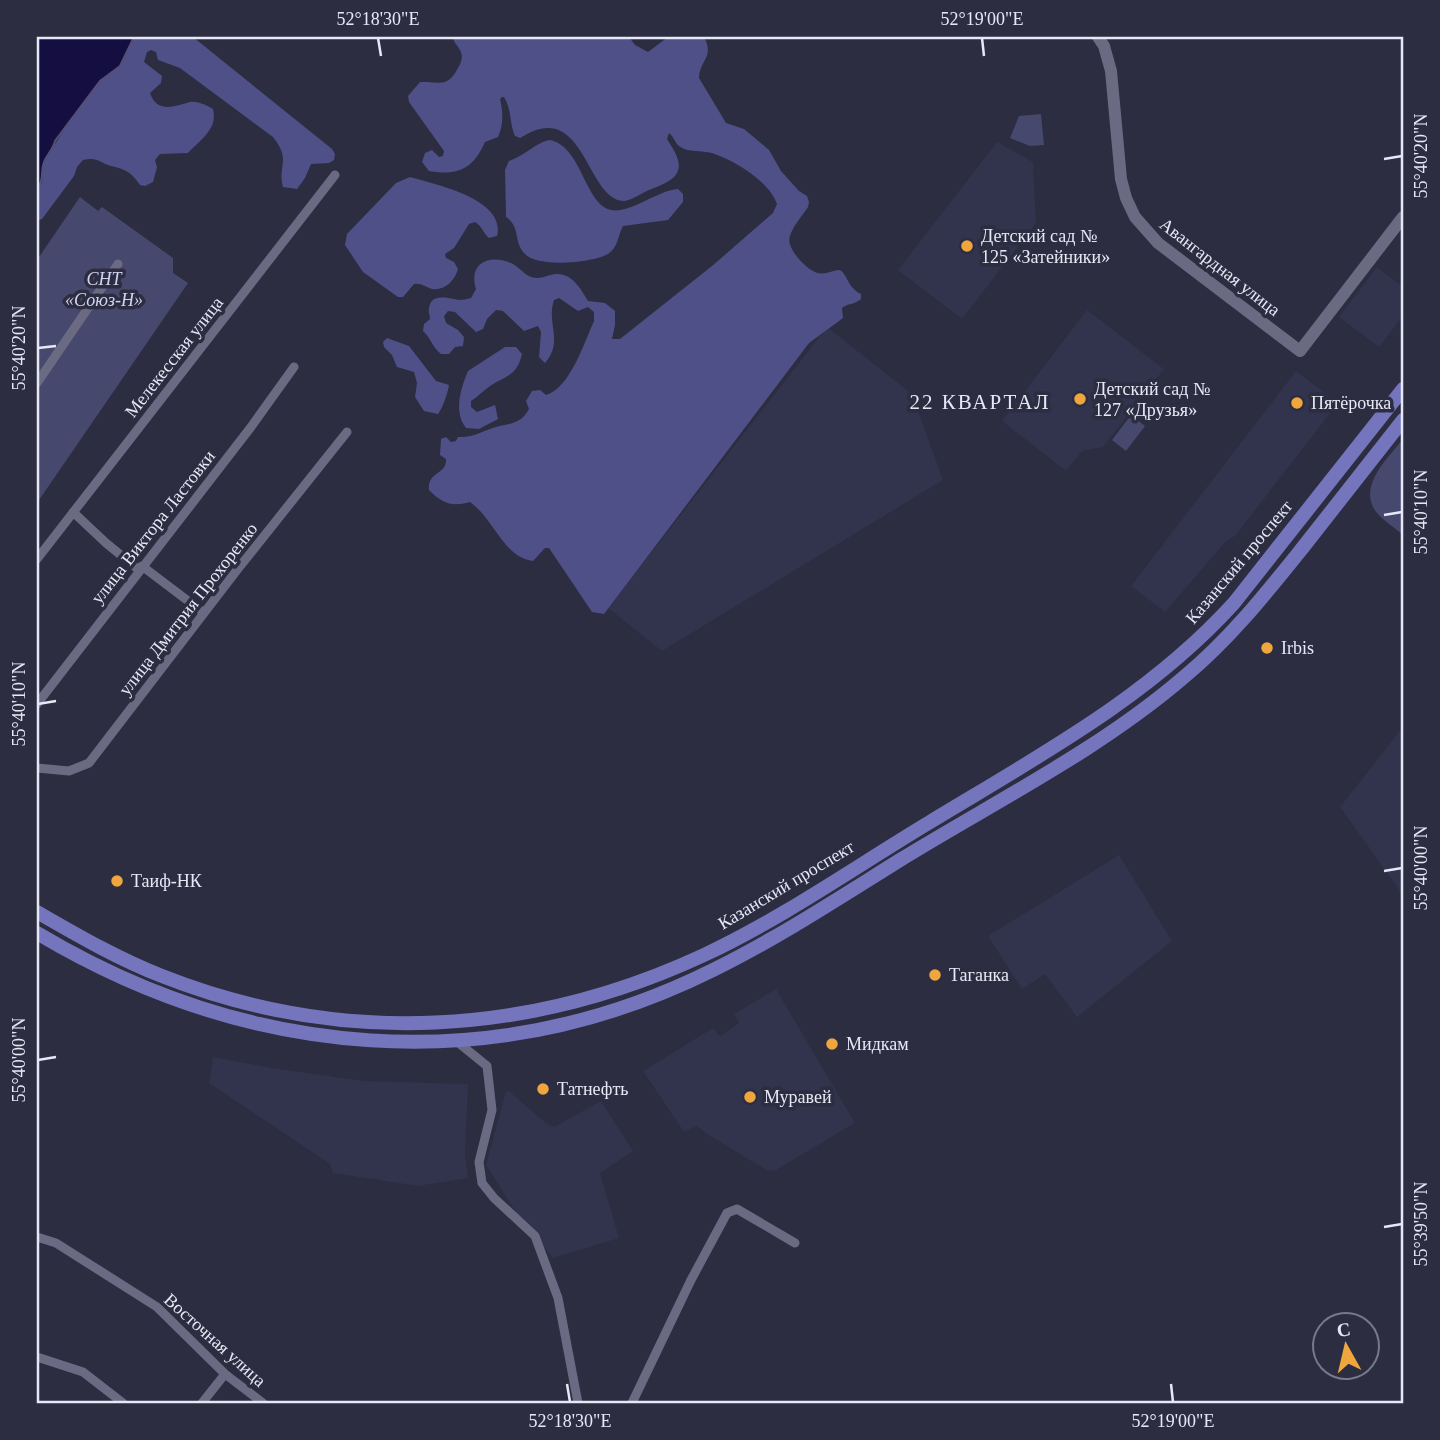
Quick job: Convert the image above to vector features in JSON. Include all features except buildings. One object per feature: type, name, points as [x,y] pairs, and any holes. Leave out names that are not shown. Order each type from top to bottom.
[{"type":"main road","name":"Казанский проспект","points":[[37,912],[161,976],[242,1003],[288,1013],[370,1023],[409,1024],[493,1019],[584,1001],[694,960],[787,909],[1103,715],[1178,659],[1243,593],[1403,389]]},
{"type":"main road","points":[[37,933],[142,987],[235,1020],[282,1030],[368,1041],[405,1043],[455,1040],[547,1028],[591,1017],[675,988],[783,932],[1116,729],[1154,702],[1188,674],[1247,615],[1403,420]]},
{"type":"main road","points":[[923,826],[933,827],[936,832],[930,841]]},
{"type":"street","name":"Авангардная улица","points":[[1098,37],[1104,46],[1111,71],[1121,179],[1135,217],[1158,243],[1300,351],[1403,217]]},
{"type":"street","name":"Мелекесская улица","points":[[37,559],[335,175]]},
{"type":"street","points":[[37,383],[118,264]]},
{"type":"street","name":"улица Виктора Ластовки","points":[[37,704],[294,368]]},
{"type":"street","name":"улица Дмитрия Прохоренко","points":[[37,768],[69,771],[89,763],[347,432]]},
{"type":"street","points":[[73,512],[106,543],[204,613]]},
{"type":"street","points":[[455,1040],[487,1066],[492,1110],[479,1162],[482,1183],[534,1236],[558,1298],[578,1403]]},
{"type":"street","points":[[632,1403],[691,1280],[727,1213],[737,1209],[796,1243]]},
{"type":"street","name":"Восточная улица","points":[[37,1237],[56,1243],[156,1307],[225,1374],[263,1403]]},
{"type":"street","points":[[37,1357],[83,1372],[122,1403]]},
{"type":"street","points":[[202,1403],[225,1374]]},
{"type":"shaded area","points":[[37,37],[134,37],[120,66],[100,81],[55,141],[44,162],[37,190]]},
{"type":"shaded area","points":[[134,37],[193,37],[332,149],[334,160],[311,164],[297,189],[283,187],[282,152],[273,137],[180,68],[158,60],[156,52],[151,50],[147,52],[144,62],[162,76],[161,83],[150,93],[153,99],[157,104],[166,107],[193,102],[213,109],[211,128],[188,153],[160,154],[155,160],[157,167],[153,182],[145,186],[140,185],[124,170],[95,160],[83,160],[42,219],[37,221],[37,190],[42,182],[43,163],[76,111],[100,81],[120,66]]},
{"type":"shaded area","points":[[453,37],[629,37],[635,45],[648,52],[668,37],[704,37],[708,49],[699,78],[726,123],[744,129],[769,150],[781,171],[807,196],[808,207],[790,236],[789,241],[794,252],[803,263],[818,273],[840,270],[861,294],[861,299],[842,308],[843,318],[809,343],[604,614],[592,612],[549,548],[545,548],[533,561],[523,558],[506,545],[470,502],[448,503],[429,490],[431,479],[445,464],[446,459],[440,455],[441,439],[446,437],[451,442],[456,441],[458,437],[473,435],[523,418],[529,409],[526,401],[532,391],[540,390],[546,395],[555,391],[569,374],[594,321],[594,312],[588,307],[578,311],[559,298],[554,300],[553,347],[545,363],[539,357],[541,332],[538,326],[524,331],[503,311],[496,310],[487,319],[483,329],[476,332],[455,312],[448,311],[444,316],[446,323],[464,337],[463,346],[455,347],[449,354],[441,354],[423,331],[424,324],[430,319],[431,303],[437,298],[471,298],[476,289],[474,280],[478,267],[488,260],[503,260],[533,277],[556,274],[567,276],[579,287],[588,301],[605,303],[615,311],[612,339],[620,339],[712,266],[773,213],[777,204],[767,188],[740,166],[712,153],[683,148],[669,133],[667,139],[679,164],[675,176],[628,200],[613,198],[603,189],[578,147],[568,136],[555,129],[540,129],[520,138],[515,136],[504,97],[500,99],[502,118],[498,137],[485,142],[475,159],[463,168],[448,172],[429,171],[422,162],[425,153],[432,150],[439,157],[443,156],[444,151],[409,102],[408,96],[420,82],[442,82],[454,75],[462,56]]},
{"type":"shaded area","points":[[549,140],[560,144],[569,152],[595,197],[611,210],[627,209],[662,193],[678,189],[683,194],[683,202],[668,220],[623,226],[614,248],[600,257],[565,263],[532,258],[521,249],[514,225],[506,217],[505,170],[509,161]]},
{"type":"shaded area","name":"Детский сад № 125 «Затейники»","points":[[997,142],[1033,162],[1036,223],[962,319],[898,270]]},
{"type":"shaded area","points":[[410,177],[451,189],[480,203],[491,212],[497,223],[497,236],[489,238],[475,222],[469,224],[454,248],[445,254],[458,269],[452,281],[437,289],[414,284],[403,297],[398,297],[363,272],[345,245],[347,234],[396,183]]},
{"type":"shaded area","points":[[1377,267],[1403,287],[1403,316],[1379,347],[1339,317]]},
{"type":"shaded area","name":"Детский сад № 127 «Друзья»","points":[[1087,310],[1164,369],[1103,447],[1082,451],[1066,471],[1002,421]]},
{"type":"shaded area","points":[[827,327],[912,394],[943,480],[662,651],[608,608]]},
{"type":"shaded area","points":[[387,338],[409,346],[436,381],[449,385],[438,414],[424,411],[415,397],[417,383],[414,372],[397,367],[392,355],[384,347],[383,342]]},
{"type":"shaded area","points":[[505,347],[516,347],[522,354],[517,367],[510,375],[471,401],[471,407],[477,412],[495,405],[498,419],[479,429],[466,428],[459,407],[468,371]]},
{"type":"shaded area","points":[[1296,371],[1338,403],[1235,536],[1226,541],[1165,612],[1131,586]]},
{"type":"shaded area","points":[[1403,727],[1403,895],[1340,807]]},
{"type":"shaded area","points":[[1119,855],[1172,941],[1077,1017],[1045,974],[1022,989],[988,936]]},
{"type":"shaded area","name":"Муравей","points":[[776,989],[855,1123],[776,1170],[768,1171],[697,1126],[684,1132],[643,1071],[713,1028],[720,1036],[739,1023],[734,1014]]},
{"type":"shaded area","points":[[213,1057],[364,1081],[468,1084],[465,1154],[468,1178],[418,1186],[333,1173],[330,1164],[209,1083]]},
{"type":"shaded area","points":[[506,1091],[554,1127],[601,1101],[633,1151],[600,1173],[619,1238],[553,1258],[519,1217],[486,1165]]},
{"type":"green space","points":[[1041,114],[1044,145],[1030,146],[1010,138],[1019,116]]},
{"type":"green space","name":"СНТ «Союз-Н»","points":[[80,197],[98,211],[102,207],[173,258],[173,273],[188,283],[37,503],[37,260]]},
{"type":"green space","points":[[1131,415],[1145,426],[1126,451],[1112,440]]},
{"type":"green space","points":[[1403,439],[1403,535],[1377,513],[1371,503],[1370,493],[1376,473]]},
{"type":"place","name":"Детский сад № 125 «Затейники»","points":[[967,246]]},
{"type":"place","name":"Детский сад № 127 «Друзья»","points":[[1080,399]]},
{"type":"place","name":"Пятёрочка","points":[[1297,403]]},
{"type":"place","name":"Irbis","points":[[1267,648]]},
{"type":"place","name":"Таиф-НК","points":[[117,881]]},
{"type":"place","name":"Таганка","points":[[935,975]]},
{"type":"place","name":"Мидкам","points":[[832,1044]]},
{"type":"place","name":"Татнефть","points":[[543,1089]]},
{"type":"place","name":"Муравей","points":[[750,1097]]},
{"type":"district","name":"22 КВАРТАЛ","points":[[980,402]]}]
